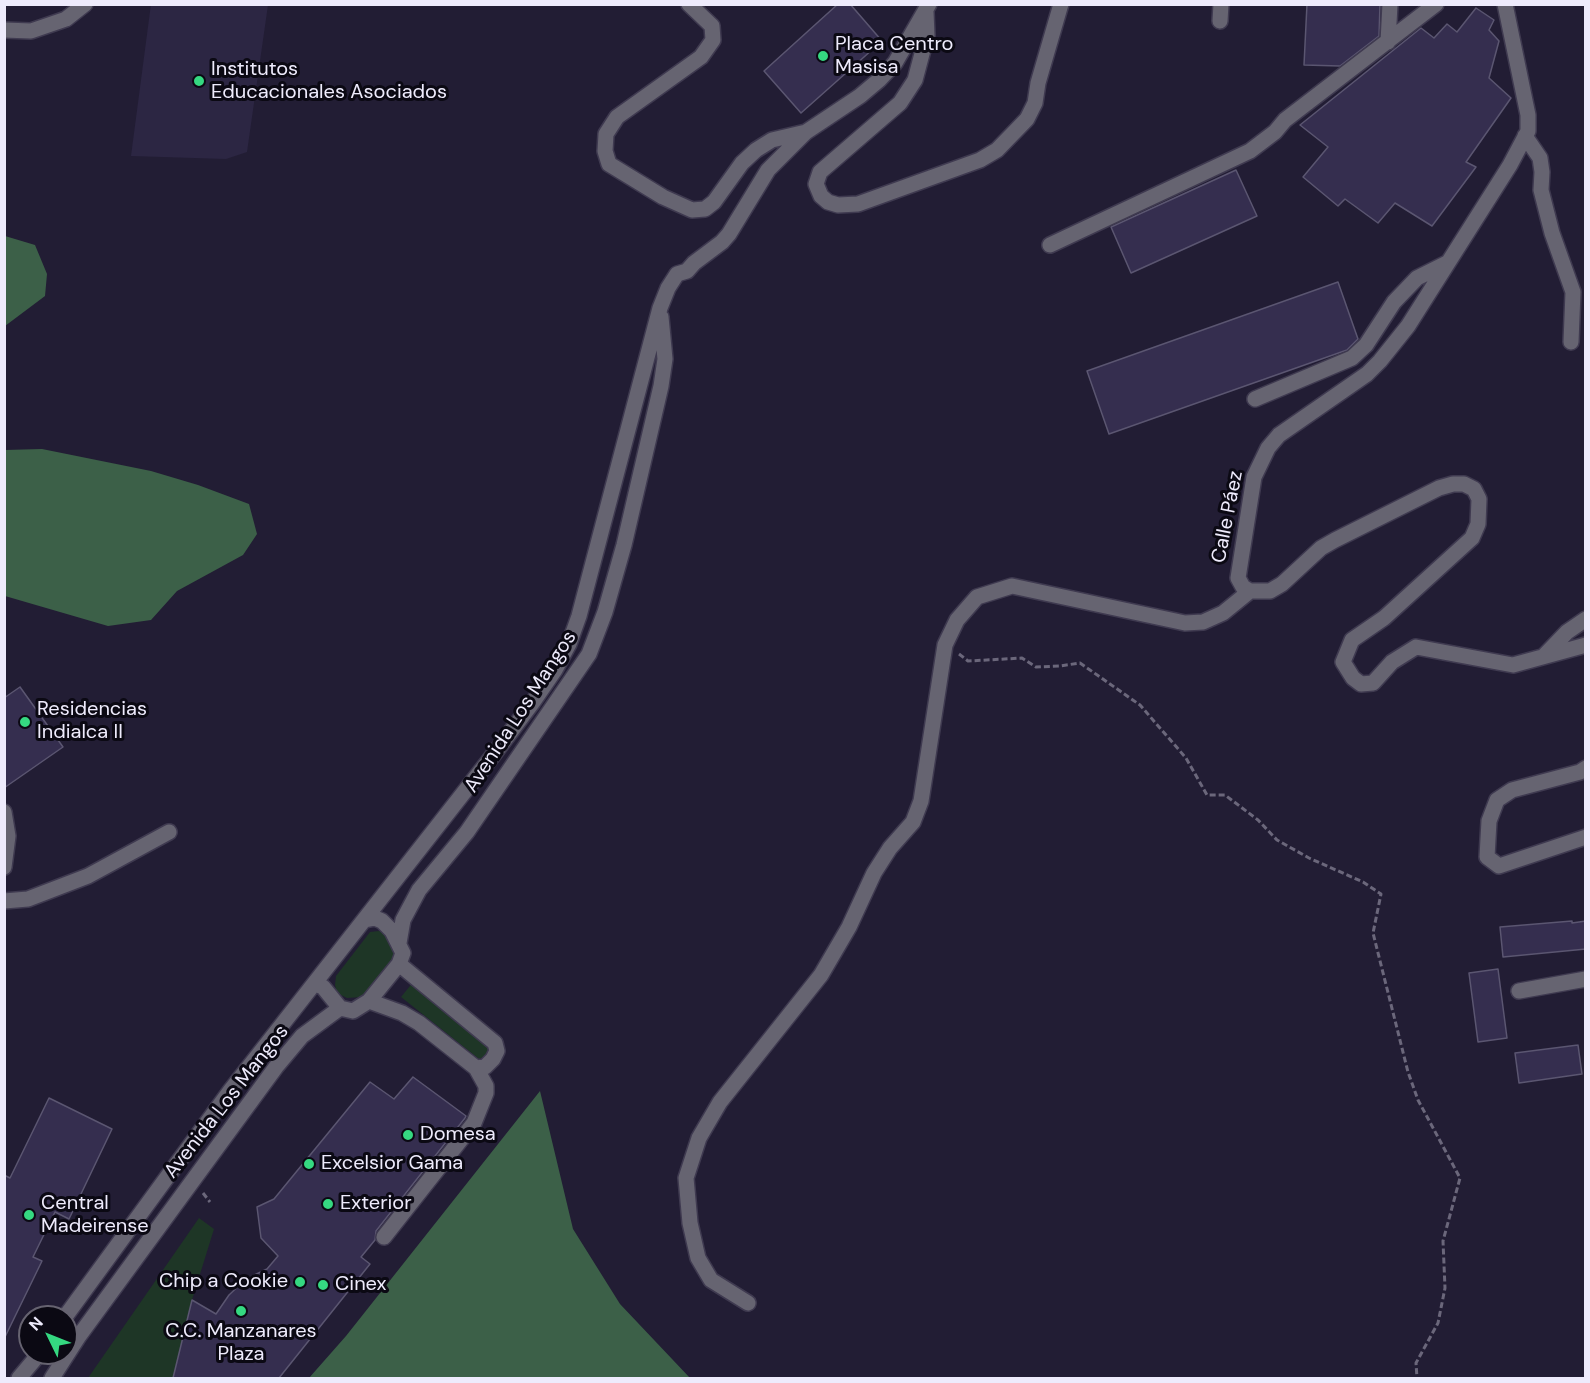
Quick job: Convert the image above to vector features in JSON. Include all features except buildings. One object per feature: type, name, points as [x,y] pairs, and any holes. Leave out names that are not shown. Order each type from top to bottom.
[{"type":"street","points":[[4,30],[30,31],[66,19],[85,4]]},
{"type":"street","points":[[688,4],[712,26],[713,40],[701,57],[617,117],[606,134],[604,151],[609,164],[663,197],[692,210],[705,209],[714,202],[742,163],[756,150],[772,140],[806,132]]},
{"type":"street","points":[[927,8],[927,34],[915,80],[900,103],[820,172],[816,184],[821,196],[828,202],[838,205],[858,204],[980,160],[997,150],[1027,119],[1035,103],[1038,83],[1061,4]]},
{"type":"street","points":[[1220,21],[1221,4]]},
{"type":"street","points":[[1388,42],[1390,4]]},
{"type":"street","points":[[1050,245],[1250,151],[1275,132],[1285,120],[1436,4]]},
{"type":"street","name":"Calle Páez","points":[[1250,591],[1243,587],[1238,578],[1239,566],[1254,477],[1268,448],[1279,435],[1367,374],[1380,362],[1408,326],[1510,165],[1528,130],[1528,115],[1505,4]]},
{"type":"street","name":"Avenida Los Mangos","points":[[74,1305],[230,1091],[533,702],[569,644],[587,587],[660,308],[677,274],[687,271],[722,242],[768,170],[806,132],[860,96],[895,63],[927,8]]},
{"type":"street","points":[[1525,136],[1540,158],[1541,190],[1552,233],[1573,292],[1571,342]]},
{"type":"street","points":[[1255,399],[1352,358],[1366,345],[1394,302],[1417,278],[1447,262]]},
{"type":"street","name":"Avenida Los Mangos","points":[[399,964],[403,953],[399,943],[403,920],[419,890],[467,832],[589,654],[605,612],[624,544],[661,386],[665,359],[660,308]]},
{"type":"street","points":[[748,1303],[711,1280],[698,1258],[690,1223],[686,1178],[699,1138],[720,1102],[821,975],[849,927],[874,873],[890,848],[913,822],[921,801],[945,645],[957,620],[977,597],[1012,586],[1185,623],[1203,622],[1222,613],[1250,591],[1270,591],[1282,584],[1321,548],[1420,496],[1453,484],[1464,484],[1474,489],[1479,499],[1479,524],[1472,538],[1384,618],[1352,640],[1343,662],[1353,678],[1361,684],[1373,683],[1392,662],[1416,647],[1513,665],[1586,645]]},
{"type":"street","points":[[1542,658],[1567,632],[1586,619]]},
{"type":"street","points":[[1586,768],[1512,790],[1497,801],[1489,821],[1486,857],[1499,866],[1586,837]]},
{"type":"street","points":[[4,812],[8,836],[4,867]]},
{"type":"street","points":[[4,901],[28,899],[88,876],[169,832]]},
{"type":"street","points":[[365,920],[375,918],[382,921],[399,943]]},
{"type":"street","points":[[384,1237],[474,1124],[486,1094],[486,1086],[476,1068],[419,1023],[402,1013],[369,1001],[399,964],[495,1042],[497,1051],[493,1059],[485,1067],[476,1068]]},
{"type":"street","points":[[1519,991],[1586,979]]},
{"type":"street","points":[[313,986],[323,987],[340,1008]]},
{"type":"street","name":"Avenida Los Mangos","points":[[52,1378],[79,1336],[276,1067],[302,1036],[340,1008],[353,1011],[369,1001]]},
{"type":"street","points":[[19,1378],[30,1365]]},
{"type":"path","points":[[945,645],[968,661],[1022,658],[1036,667],[1080,663],[1140,705],[1186,758],[1207,795],[1225,795],[1258,820],[1277,840],[1309,858],[1363,882],[1381,894],[1372,933],[1408,1072],[1418,1100],[1460,1178],[1443,1241],[1445,1288],[1438,1323],[1416,1363],[1417,1378]]},
{"type":"shaded area","name":"Institutos Educacionales Asociados","points":[[151,4],[268,5],[247,152],[226,159],[131,156]]},
{"type":"green space","points":[[5,236],[35,245],[47,274],[45,296],[5,326]]},
{"type":"green space","points":[[42,449],[151,471],[249,504],[257,534],[243,555],[177,591],[151,620],[108,626],[5,596],[5,450]]},
{"type":"green space","points":[[379,931],[387,935],[397,954],[362,997],[347,998],[337,993],[336,976],[370,932]]},
{"type":"green space","points":[[414,981],[488,1046],[490,1050],[488,1055],[479,1059],[401,997]]},
{"type":"green space","points":[[540,1091],[573,1229],[620,1304],[690,1378],[309,1378],[346,1336]]},
{"type":"green space","points":[[199,1218],[214,1229],[192,1300],[173,1378],[88,1378]]},
{"type":"place","name":"Placa Centro Masisa","points":[[823,56]]},
{"type":"place","name":"Institutos Educacionales Asociados","points":[[199,81]]},
{"type":"place","name":"Residencias Indialca II","points":[[25,722]]},
{"type":"place","name":"Domesa","points":[[408,1135]]},
{"type":"place","name":"Excelsior Gama","points":[[309,1164]]},
{"type":"place","name":"Exterior","points":[[328,1204]]},
{"type":"place","name":"Central Madeirense","points":[[29,1215]]},
{"type":"place","name":"Chip a Cookie","points":[[300,1282]]},
{"type":"place","name":"Cinex","points":[[323,1285]]},
{"type":"place","name":"C.C. Manzanares Plaza","points":[[241,1311]]}]
